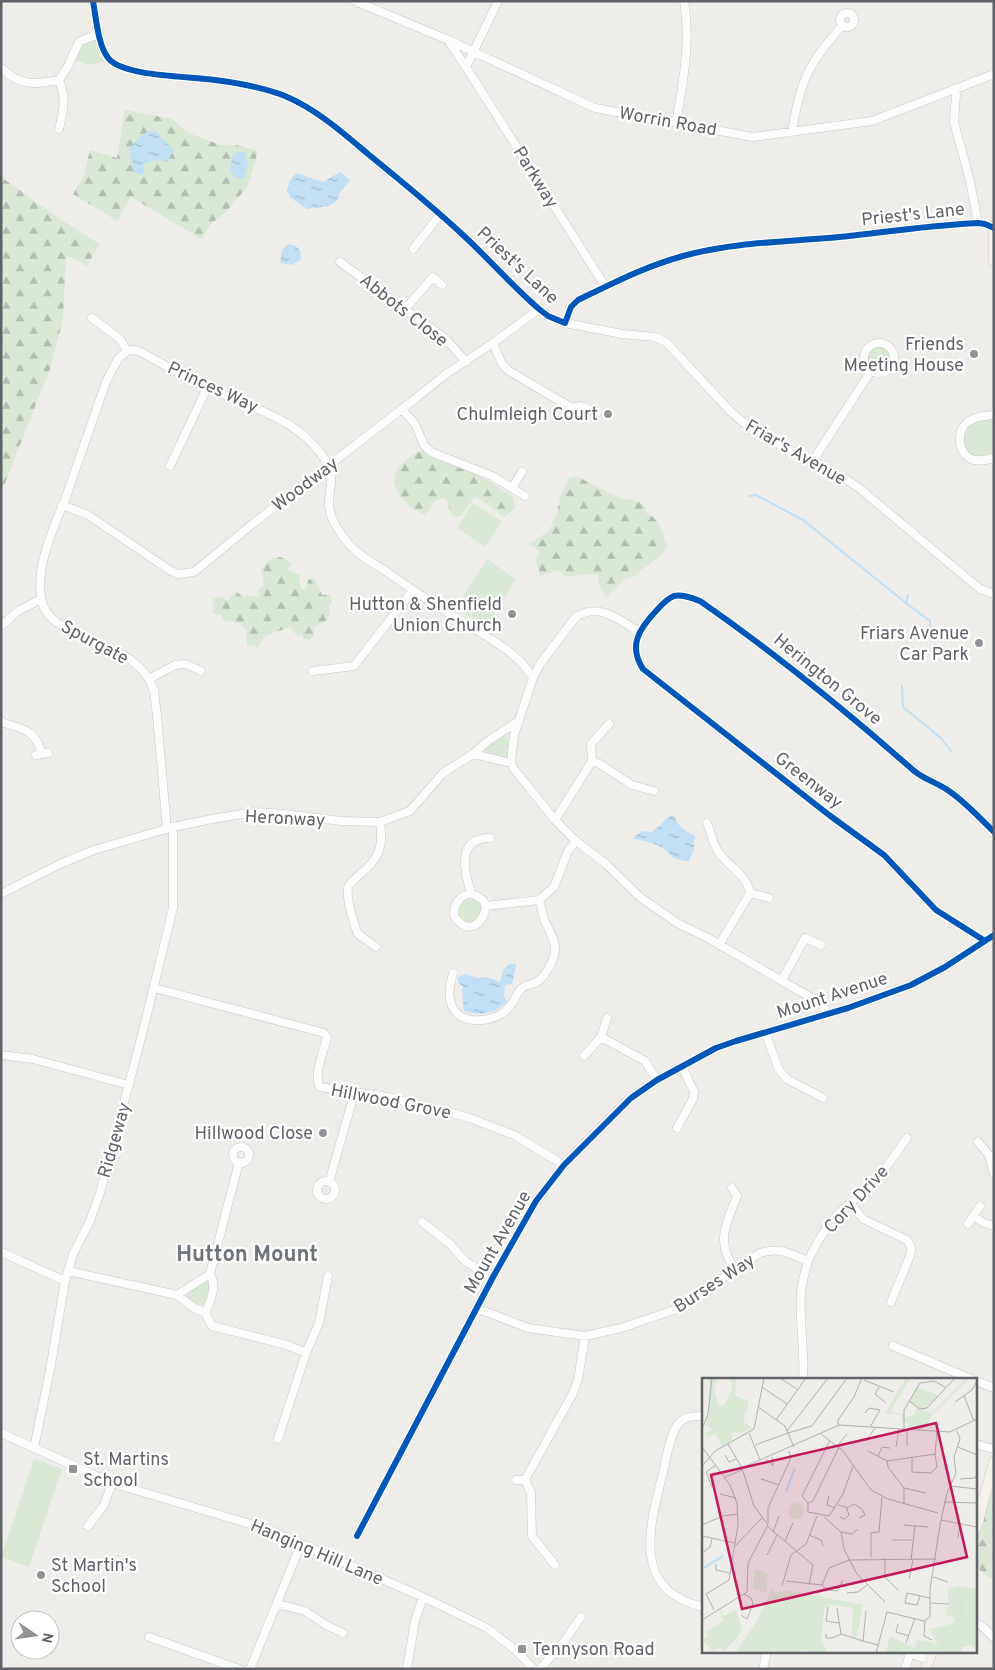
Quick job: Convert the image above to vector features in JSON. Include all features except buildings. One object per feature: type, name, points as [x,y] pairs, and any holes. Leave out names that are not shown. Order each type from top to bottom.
[{"type":"main road","points":[[994,229],[994,262]]},
{"type":"main road","points":[[978,1522],[994,1462]]},
{"type":"street","name":"Priest's Lane","points":[[93,1],[99,34],[105,53],[114,64],[155,75],[237,83],[273,92],[314,111],[357,144],[440,214],[539,309],[548,316],[565,323],[570,307],[578,300],[640,269],[684,256],[760,243],[849,236],[909,228],[978,223],[985,224],[994,229]]},
{"type":"street","name":"Worrin Road","points":[[354,1],[446,39],[595,108],[753,137],[872,121],[994,74]]},
{"type":"street","points":[[466,67],[475,52],[498,1]]},
{"type":"street","points":[[676,123],[686,49],[684,1]]},
{"type":"street","points":[[792,133],[795,111],[809,68],[824,46],[843,25]]},
{"type":"street","points":[[1,68],[16,80],[25,82],[35,84],[59,80],[79,42],[99,34]]},
{"type":"street","name":"Parkway","points":[[446,39],[466,67],[605,286]]},
{"type":"street","points":[[59,80],[65,99],[60,128]]},
{"type":"street","points":[[954,89],[956,95],[954,122],[970,181],[978,223]]},
{"type":"street","points":[[413,249],[440,214]]},
{"type":"street","name":"Abbots Close","points":[[340,262],[446,339],[466,362]]},
{"type":"street","points":[[405,309],[432,277],[442,285]]},
{"type":"street","name":"Woodway","points":[[62,505],[88,515],[171,571],[178,574],[194,572],[255,522],[402,410],[446,374],[466,362],[539,309]]},
{"type":"street","points":[[1,626],[18,611],[41,599],[40,589],[44,558],[62,505],[109,376],[118,359],[126,351],[120,340],[92,318]]},
{"type":"street","name":"Friar's Avenue","points":[[565,323],[655,337],[666,342],[742,422],[752,430],[860,488],[980,589],[994,594]]},
{"type":"street","points":[[493,343],[502,364],[509,371],[572,408],[581,406],[597,413]]},
{"type":"street","name":"Princes Way","points":[[126,351],[133,350],[139,352],[207,388],[283,420],[298,430],[329,466]]},
{"type":"street","points":[[812,462],[871,371]]},
{"type":"street","points":[[170,466],[207,388]]},
{"type":"street","points":[[402,410],[415,424],[424,444],[431,452],[492,476],[525,496]]},
{"type":"street","points":[[994,415],[971,419],[963,426],[959,445],[971,459],[979,461],[994,458]]},
{"type":"street","points":[[329,466],[331,488],[328,507],[333,520],[343,536],[355,550],[413,590],[506,648],[526,666],[533,678]]},
{"type":"street","points":[[512,488],[522,472]]},
{"type":"street","points":[[314,671],[354,666],[413,590]]},
{"type":"street","name":"Herington Grove","points":[[639,632],[667,600],[675,596],[700,601],[766,648],[847,713],[920,776],[952,793],[994,832]]},
{"type":"street","name":"Spurgate","points":[[41,599],[44,609],[50,618],[130,659],[149,679],[154,690],[170,828]]},
{"type":"street","points":[[639,632],[611,615],[598,611],[581,613],[568,625],[540,664],[533,678],[517,722],[511,762],[520,778],[555,820],[576,841],[606,864],[648,903],[679,924],[822,1004],[828,1014]]},
{"type":"street","name":"Greenway","points":[[639,632],[634,650],[637,661],[643,669],[884,855],[936,910],[985,941]]},
{"type":"street","points":[[149,679],[175,665],[186,664],[200,671]]},
{"type":"street","points":[[526,666],[540,664]]},
{"type":"street","points":[[1,722],[26,730],[34,735],[39,743],[42,754]]},
{"type":"street","name":"Heronway","points":[[1,894],[60,864],[94,850],[170,828],[254,812],[341,821],[380,822],[410,811],[436,779],[517,722]]},
{"type":"street","points":[[555,820],[592,761],[591,744],[609,724]]},
{"type":"street","points":[[473,754],[511,762]]},
{"type":"street","points":[[592,761],[600,764],[632,785],[654,791]]},
{"type":"street","points":[[376,947],[358,934],[348,892],[349,884],[368,868],[379,852],[381,842],[380,822]]},
{"type":"street","points":[[707,823],[717,850],[745,879],[749,885],[750,892],[719,945]]},
{"type":"street","name":"Ridgeway","points":[[34,1448],[65,1281],[73,1254],[95,1207],[130,1085],[173,908],[170,828]]},
{"type":"street","points":[[471,893],[460,898],[455,906],[454,915],[462,924],[470,927],[484,918],[486,906],[483,900],[471,893],[465,874],[466,852],[474,841],[479,838],[490,838]]},
{"type":"street","points":[[486,906],[539,900],[554,887],[568,851],[576,841]]},
{"type":"street","points":[[750,892],[769,898]]},
{"type":"street","points":[[452,972],[449,993],[452,1006],[462,1017],[478,1021],[488,1020],[503,1013],[514,1003],[522,988],[536,983],[544,975],[554,958],[555,948],[539,900]]},
{"type":"street","name":"Mount Avenue","points":[[357,1536],[476,1308],[536,1201],[564,1164],[631,1098],[657,1080],[716,1048],[864,1003],[911,985],[945,967],[994,935]]},
{"type":"street","points":[[782,980],[805,938],[820,945]]},
{"type":"street","name":"Hillwood Grove","points":[[154,988],[324,1033],[327,1038],[317,1075],[320,1087],[355,1091],[449,1111],[514,1135],[564,1164]]},
{"type":"street","points":[[584,1056],[601,1037],[607,1018]]},
{"type":"street","points":[[765,1032],[779,1070],[787,1079],[823,1098]]},
{"type":"street","points":[[601,1037],[646,1061],[657,1080]]},
{"type":"street","points":[[1,1055],[33,1059],[130,1085]]},
{"type":"street","points":[[677,1128],[693,1099],[694,1092],[682,1066]]},
{"type":"street","points":[[329,1182],[355,1091]]},
{"type":"street","name":"Cory Drive","points":[[808,1262],[824,1232],[841,1211],[877,1180],[906,1138]]},
{"type":"street","points":[[978,1142],[990,1155],[994,1174]]},
{"type":"street","points":[[177,1295],[210,1274],[239,1162]]},
{"type":"street","points":[[732,1188],[737,1196]]},
{"type":"street","points":[[737,1196],[746,1193]]},
{"type":"street","points":[[735,1269],[725,1251],[723,1243],[737,1196]]},
{"type":"street","points":[[850,1203],[863,1219],[907,1240],[910,1245],[912,1250],[910,1256],[891,1302]]},
{"type":"street","points":[[968,1224],[980,1206]]},
{"type":"street","points":[[973,1216],[984,1223],[994,1226]]},
{"type":"street","points":[[422,1222],[450,1244],[466,1262],[493,1277]]},
{"type":"street","name":"Burses Way","points":[[476,1308],[528,1328],[585,1336],[630,1325],[674,1310],[760,1253],[771,1250],[783,1250],[808,1262]]},
{"type":"street","points":[[1,1252],[65,1281]]},
{"type":"street","points":[[803,1378],[801,1295],[802,1281],[808,1262]]},
{"type":"street","points":[[68,1270],[177,1295],[194,1308],[205,1312],[212,1326],[287,1345],[306,1353]]},
{"type":"street","points":[[205,1312],[213,1290],[213,1279],[210,1274]]},
{"type":"street","points":[[278,1439],[306,1353],[319,1323],[328,1276]]},
{"type":"street","points":[[555,1565],[532,1536],[530,1492],[526,1478],[572,1395],[578,1380],[585,1336]]},
{"type":"street","points":[[893,1346],[969,1378]]},
{"type":"street","points":[[978,1382],[994,1388]]},
{"type":"street","points":[[702,1416],[684,1418],[674,1432],[659,1486],[649,1546],[650,1560],[654,1571],[666,1589],[682,1600],[702,1606]]},
{"type":"street","name":"Hanging Hill Lane","points":[[1,1433],[112,1483],[251,1523],[423,1597],[487,1628],[514,1648],[525,1666],[534,1669]]},
{"type":"street","points":[[978,1445],[994,1449]]},
{"type":"street","points":[[516,1480],[526,1478]]},
{"type":"street","points":[[88,1526],[104,1505],[112,1483]]},
{"type":"street","points":[[250,1669],[301,1544]]},
{"type":"street","points":[[406,1669],[415,1620],[423,1597]]},
{"type":"street","points":[[278,1604],[306,1611],[322,1623],[343,1633]]},
{"type":"street","points":[[540,1669],[585,1617],[576,1609]]},
{"type":"street","points":[[978,1624],[994,1638]]},
{"type":"street","points":[[149,1636],[239,1669]]},
{"type":"street","points":[[763,1669],[767,1652]]},
{"type":"street","points":[[905,1669],[907,1653],[929,1660]]},
{"type":"green space","points":[[99,34],[107,61],[87,65],[71,58],[76,47]]},
{"type":"green space","points":[[125,110],[172,119],[189,133],[220,145],[237,145],[258,151],[248,186],[225,213],[211,224],[201,239],[131,197],[117,221],[73,194],[84,175],[90,150],[117,158]]},
{"type":"green space","points":[[1,177],[99,244],[87,266],[66,255],[63,319],[50,369],[1,493]]},
{"type":"green space","points":[[879,346],[888,349],[891,358],[888,367],[879,370],[870,367],[867,358],[870,349]]},
{"type":"green space","points":[[994,417],[994,456],[978,458],[967,453],[961,435],[971,421]]},
{"type":"green space","points":[[421,450],[492,483],[514,498],[515,509],[504,517],[475,497],[464,512],[457,517],[451,515],[447,500],[442,498],[435,501],[425,515],[412,508],[401,498],[397,491],[395,477],[399,466]]},
{"type":"green space","points":[[576,476],[620,498],[637,501],[646,507],[646,513],[658,523],[667,547],[662,554],[633,577],[625,579],[606,597],[599,584],[598,574],[566,577],[559,570],[540,575],[536,560],[540,551],[528,544],[549,531],[557,513],[560,497],[569,478]]},
{"type":"green space","points":[[473,503],[502,522],[485,547],[457,528]]},
{"type":"green space","points":[[280,557],[291,564],[288,570],[300,575],[299,582],[302,590],[307,587],[308,580],[314,578],[322,595],[331,594],[332,602],[329,606],[329,617],[314,627],[314,635],[309,640],[303,639],[302,634],[297,636],[290,627],[265,636],[258,648],[252,645],[247,646],[247,630],[237,623],[222,619],[221,615],[213,614],[214,605],[212,600],[220,597],[228,601],[230,596],[237,592],[244,598],[247,595],[258,597],[257,590],[264,586],[261,569],[270,559]]},
{"type":"green space","points":[[487,559],[516,579],[486,627],[456,608]]},
{"type":"green space","points":[[508,737],[510,741],[508,760],[480,752],[499,738]]},
{"type":"green space","points":[[467,898],[480,903],[482,912],[475,922],[467,924],[458,917],[458,908]]},
{"type":"green space","points":[[209,1281],[211,1283],[206,1302],[200,1305],[188,1299],[186,1295],[188,1292]]},
{"type":"green space","points":[[34,1459],[62,1469],[29,1567],[1,1557]]},
{"type":"green space","points":[[994,1470],[994,1581],[978,1569],[978,1522]]},
{"type":"water","points":[[150,131],[158,132],[161,138],[174,150],[167,162],[158,160],[149,162],[144,164],[143,175],[134,173],[129,149],[140,136]]},
{"type":"water","points":[[238,152],[245,152],[248,164],[244,179],[234,177],[230,168],[233,155]]},
{"type":"water","points":[[340,172],[350,180],[339,194],[338,200],[329,206],[307,209],[291,198],[287,191],[289,182],[296,173],[323,182]]},
{"type":"water","points":[[288,244],[296,246],[300,251],[301,259],[292,265],[280,263],[282,251]]},
{"type":"water","points":[[671,815],[674,816],[682,828],[695,836],[694,849],[689,861],[673,857],[658,845],[633,838],[642,831],[652,832]]},
{"type":"water","points":[[509,964],[516,964],[512,984],[505,985],[504,996],[507,1002],[487,1013],[476,1014],[464,1011],[463,986],[458,983],[458,977],[465,974],[478,978],[487,977],[500,982],[503,970]]},
{"type":"waterway","points":[[750,496],[756,495],[803,520],[906,603]]},
{"type":"waterway","points":[[908,595],[906,603],[930,621],[930,628]]},
{"type":"waterway","points":[[902,686],[903,707],[941,738],[951,751]]},
{"type":"railway","points":[[1,154],[68,200],[138,242],[210,279],[283,313],[582,439],[657,475],[729,515],[833,580],[994,692]]},
{"type":"railway","points":[[1,163],[94,226],[158,263],[192,280],[290,326],[544,431],[605,459],[723,521],[836,591],[943,671],[994,714]]},
{"type":"railway","points":[[287,333],[556,447],[645,487]]},
{"type":"railway","points":[[703,517],[765,554],[877,630],[926,668],[994,731]]},
{"type":"railway","points":[[837,574],[961,651],[994,677]]},
{"type":"cycle path","points":[[93,1],[102,47],[109,59],[117,65],[159,75],[215,80],[250,86],[285,96],[307,107],[338,129],[440,214],[539,309],[548,316],[565,323],[571,307],[578,300],[643,270],[669,260],[703,251],[724,247],[946,225],[978,223],[994,228]]},
{"type":"cycle path","points":[[985,941],[936,910],[884,855],[829,815],[643,669],[636,653],[640,631],[656,611],[671,597],[684,596],[700,601],[809,682],[917,773],[955,795],[994,832]]},
{"type":"cycle path","points":[[357,1536],[493,1277],[536,1201],[564,1165],[631,1098],[657,1080],[716,1048],[848,1008],[911,985],[945,967],[994,935]]},
{"type":"place","name":"Friends Meeting House","points":[[974,354]]},
{"type":"place","name":"Chulmleigh Court","points":[[608,414]]},
{"type":"place","name":"Hutton & Shenfield Union Church","points":[[512,614]]},
{"type":"place","name":"Friars Avenue Car Park","points":[[979,643]]},
{"type":"place","name":"Hillwood Close","points":[[323,1133]]},
{"type":"place","name":"St. Martins School","points":[[73,1469]]},
{"type":"place","name":"St Martin's School","points":[[41,1575]]},
{"type":"place","name":"Tennyson Road","points":[[522,1649]]},
{"type":"district","name":"Hutton Mount","points":[[247,1253]]}]
